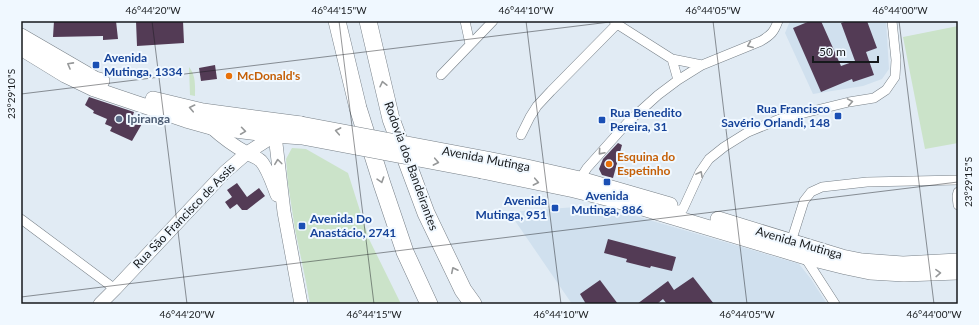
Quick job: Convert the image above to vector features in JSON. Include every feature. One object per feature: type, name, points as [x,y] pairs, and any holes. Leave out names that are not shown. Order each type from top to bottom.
[{"type":"highway","points":[[337,21],[358,108],[405,252],[429,304]]},
{"type":"highway","name":"Rodovia dos Bandeirantes","points":[[368,21],[391,119],[426,213],[463,290],[473,304]]},
{"type":"main road","name":"Avenida Mutinga","points":[[21,36],[95,79],[133,94],[168,103],[202,111],[271,120],[301,130],[577,184],[683,209],[842,257],[862,261],[903,264],[958,261]]},
{"type":"main road","name":"Avenida Mutinga","points":[[21,48],[94,89],[186,120],[211,127],[275,135],[301,130]]},
{"type":"main road","points":[[244,116],[241,118],[220,118],[215,121],[211,127],[247,153],[259,159],[270,178],[284,212]]},
{"type":"main road","points":[[271,120],[275,135],[284,212],[301,304]]},
{"type":"main road","name":"Rua São Francisco de Assis","points":[[100,304],[225,172],[247,153],[275,135]]},
{"type":"main road","name":"Avenida Mutinga","points":[[577,184],[662,214],[806,257],[846,267],[870,272],[904,274],[958,272]]},
{"type":"street","points":[[465,21],[470,44]]},
{"type":"street","points":[[440,75],[493,21]]},
{"type":"street","points":[[577,184],[587,168],[628,122],[658,95],[702,65],[770,36],[778,21]]},
{"type":"street","points":[[662,214],[683,209],[700,172],[709,159],[724,147],[748,132],[780,119],[848,102],[874,98],[886,90],[895,77],[896,60],[892,21]]},
{"type":"street","points":[[521,135],[537,106],[616,23],[672,59],[702,65]]},
{"type":"street","points":[[672,59],[678,80]]},
{"type":"street","points":[[836,304],[806,257],[792,242],[804,201],[811,192],[822,187],[867,182],[958,180]]},
{"type":"street","points":[[958,192],[958,205]]},
{"type":"street","points":[[21,219],[115,289]]},
{"type":"shaded area","points":[[790,21],[886,21],[889,69],[882,79],[863,86],[813,94],[785,33]]},
{"type":"shaded area","points":[[576,207],[622,212],[799,264],[811,279],[827,304],[572,304],[509,212]]},
{"type":"green space","points":[[958,26],[958,143],[925,149],[903,37]]},
{"type":"green space","points":[[189,67],[194,77],[195,96],[190,95]]},
{"type":"green space","points":[[292,148],[306,149],[348,173],[369,239],[401,304],[310,304],[295,229],[288,184],[286,159]]},
{"type":"building","points":[[54,21],[116,21],[118,39],[103,40],[103,36],[53,37]]},
{"type":"building","points":[[136,21],[183,21],[184,43],[137,46]]},
{"type":"building","points":[[810,21],[821,21],[841,66],[855,61],[841,23],[847,21],[867,21],[877,48],[866,52],[874,75],[853,82],[852,79],[821,92],[793,28]]},
{"type":"building","points":[[215,65],[217,79],[201,81],[199,68]]},
{"type":"building","name":"Ipiranga","points":[[89,97],[134,112],[132,118],[143,122],[132,141],[110,131],[112,127],[105,124],[107,119],[93,113],[94,111],[85,105]]},
{"type":"building","name":"Esquina do Espetinho","points":[[618,143],[622,145],[613,178],[602,175],[599,169],[603,159]]},
{"type":"building","points":[[237,183],[247,197],[259,188],[265,196],[247,210],[242,210],[237,204],[230,209],[225,202],[232,197],[227,190]]},
{"type":"building","points":[[608,239],[676,257],[672,271],[651,266],[650,268],[626,262],[627,259],[604,253]]},
{"type":"building","points":[[693,277],[714,304],[667,304],[663,299],[657,304],[637,304],[668,281],[674,290]]},
{"type":"building","points":[[600,280],[618,304],[586,304],[580,294]]},
{"type":"place","name":"Avenida Mutinga, 1334","points":[[96,65]]},
{"type":"place","name":"McDonald's","points":[[229,76]]},
{"type":"place","name":"Rua Francisco Savério Orlandi, 148","points":[[838,116]]},
{"type":"place","name":"Ipiranga","points":[[119,119]]},
{"type":"place","name":"Rua Benedito Pereira, 31","points":[[602,120]]},
{"type":"place","name":"Esquina do Espetinho","points":[[609,164]]},
{"type":"place","name":"Avenida Mutinga, 886","points":[[607,182]]},
{"type":"place","name":"Avenida Mutinga, 951","points":[[555,208]]},
{"type":"place","name":"Avenida Do Anastácio, 2741","points":[[302,226]]}]
